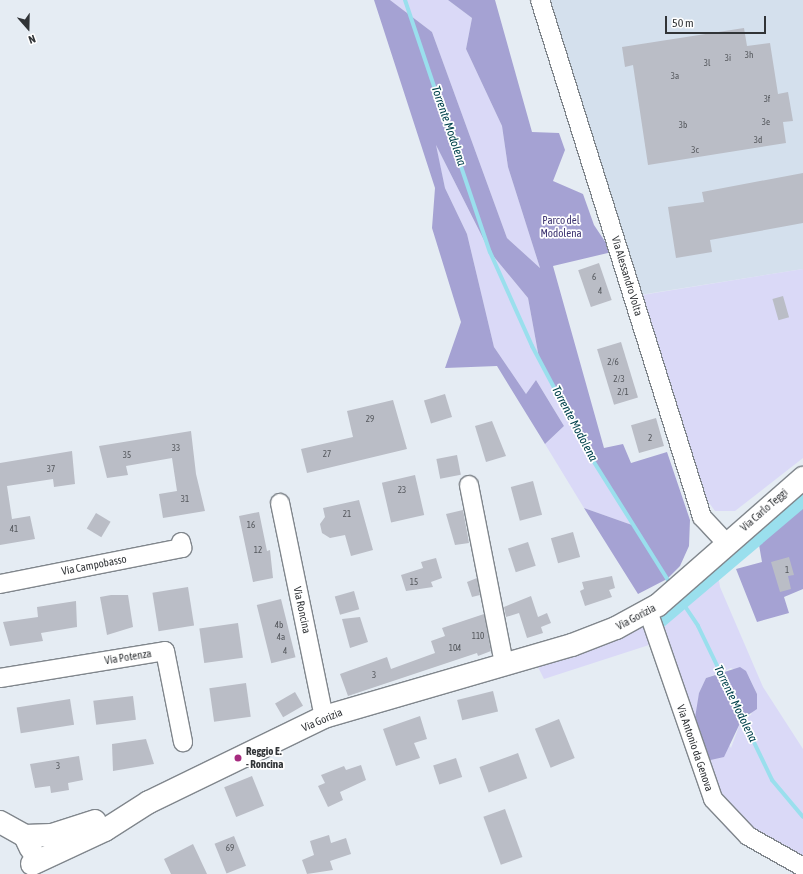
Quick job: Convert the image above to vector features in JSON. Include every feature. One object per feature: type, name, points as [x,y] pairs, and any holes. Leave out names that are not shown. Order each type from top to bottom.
[{"type":"main road","name":"Via Carlo Teggi","points":[[727,544],[803,478]]},
{"type":"main road","name":"Via Gorizia","points":[[149,802],[324,717],[572,645],[653,608],[688,580],[727,544]]},
{"type":"main road","points":[[0,822],[25,836],[76,828],[149,802]]},
{"type":"main road","points":[[25,836],[31,869],[105,830],[149,802]]},
{"type":"street","name":"Via Alessandro Volta","points":[[540,0],[702,517],[727,544]]},
{"type":"street","points":[[469,485],[504,664]]},
{"type":"street","name":"Via Roncina","points":[[280,503],[324,717]]},
{"type":"street","name":"Via Campobasso","points":[[0,584],[182,548],[181,542]]},
{"type":"street","name":"Via Antonio da Genova","points":[[653,608],[713,798],[748,836],[803,867]]},
{"type":"street","name":"Via Potenza","points":[[0,678],[166,651],[183,742]]},
{"type":"shaded area","points":[[390,0],[448,0],[472,18],[466,49],[502,126],[508,167],[540,268],[507,238],[432,32]]},
{"type":"shaded area","points":[[537,0],[803,0],[803,269],[633,296]]},
{"type":"shaded area","points":[[435,143],[490,252],[528,298],[539,358],[592,459],[632,525],[584,508],[545,444],[564,426],[536,380],[526,394],[494,347],[467,234],[445,188]]},
{"type":"shaded area","points":[[803,269],[803,458],[735,511],[715,511],[707,500],[642,295]]},
{"type":"shaded area","points":[[803,499],[718,575],[720,587],[763,687],[803,749],[803,874],[794,874],[745,845],[727,830],[712,810],[649,645],[544,679],[536,663],[712,569]],"holes":[[[731,668],[749,677],[757,694],[751,715],[742,718],[731,748],[699,693],[706,678]]]},
{"type":"green space","name":"Parco del Modolena","points":[[374,0],[390,0],[432,32],[507,238],[540,268],[508,167],[502,126],[466,49],[472,18],[448,0],[495,0],[532,132],[559,133],[565,150],[553,181],[583,194],[594,225],[612,252],[553,266],[604,448],[623,444],[631,463],[667,452],[690,520],[689,546],[680,566],[667,579],[638,594],[584,508],[632,525],[646,544],[592,459],[539,358],[528,298],[490,252],[436,145],[445,188],[467,234],[494,347],[526,394],[536,380],[564,426],[545,444],[497,366],[445,368],[461,322],[432,228],[435,188]]},
{"type":"green space","points":[[803,502],[803,589],[784,597],[789,613],[757,622],[736,569],[762,562],[758,539]]},
{"type":"green space","points":[[740,667],[746,671],[757,694],[757,709],[742,719],[724,757],[706,761],[694,724],[699,693],[706,678]]},
{"type":"building","points":[[744,28],[747,46],[770,43],[778,94],[788,92],[793,121],[783,122],[786,143],[648,165],[633,65],[625,67],[622,47]]},
{"type":"building","points":[[803,173],[803,223],[710,240],[712,252],[676,258],[668,207],[704,202],[702,192]]},
{"type":"building","points":[[599,263],[612,300],[591,307],[578,270]]},
{"type":"building","points":[[783,296],[789,317],[778,320],[772,299]]},
{"type":"building","points":[[621,342],[638,397],[614,405],[597,349]]},
{"type":"building","points":[[445,394],[452,417],[431,423],[424,400]]},
{"type":"building","points":[[393,400],[407,449],[307,473],[301,449],[353,437],[347,411]]},
{"type":"building","points":[[656,418],[664,446],[639,453],[631,425]]},
{"type":"building","points":[[492,421],[506,456],[486,462],[475,426]]},
{"type":"building","points":[[191,431],[196,474],[205,511],[163,518],[159,494],[177,491],[172,458],[126,466],[128,475],[107,478],[99,446]]},
{"type":"building","points":[[72,451],[75,484],[54,487],[53,479],[7,486],[12,519],[30,516],[35,539],[0,545],[0,463]]},
{"type":"building","points":[[457,455],[461,475],[440,479],[436,459]]},
{"type":"building","points":[[415,475],[424,515],[391,523],[382,483]]},
{"type":"building","points":[[533,481],[542,515],[520,521],[511,487]]},
{"type":"building","points":[[359,500],[373,550],[351,556],[345,535],[330,538],[322,533],[320,524],[325,517],[323,508]]},
{"type":"building","points":[[463,510],[469,543],[455,545],[446,514]]},
{"type":"building","points":[[259,512],[267,551],[270,550],[273,578],[253,582],[239,516]]},
{"type":"building","points":[[96,513],[111,522],[101,537],[87,528]]},
{"type":"building","points":[[573,532],[580,557],[558,563],[551,538]]},
{"type":"building","points":[[528,542],[536,566],[516,572],[508,548]]},
{"type":"building","points":[[789,557],[794,575],[788,576],[791,589],[780,592],[771,562]]},
{"type":"building","points":[[436,558],[442,578],[431,582],[433,587],[406,591],[401,575],[423,568],[421,562]]},
{"type":"building","points":[[612,576],[615,588],[609,590],[612,597],[585,606],[580,591],[584,589],[582,582]]},
{"type":"building","points":[[477,578],[480,595],[472,597],[467,582]]},
{"type":"building","points":[[188,587],[194,626],[159,631],[152,593]]},
{"type":"building","points":[[354,591],[359,609],[340,615],[335,597]]},
{"type":"building","points":[[111,595],[128,595],[133,627],[107,635],[100,597]]},
{"type":"building","points":[[531,596],[538,617],[547,613],[551,623],[541,627],[543,633],[527,638],[519,613],[506,617],[504,607]]},
{"type":"building","points":[[281,599],[296,657],[271,663],[257,605]]},
{"type":"building","points":[[76,601],[77,627],[41,633],[43,641],[10,646],[3,622],[38,617],[37,607]]},
{"type":"building","points":[[484,614],[491,651],[478,656],[477,653],[348,696],[340,674],[387,657],[391,669],[435,653],[431,641],[445,636],[442,628]]},
{"type":"building","points":[[360,617],[368,642],[350,648],[342,619]]},
{"type":"building","points":[[238,623],[243,658],[204,663],[199,628]]},
{"type":"building","points":[[246,683],[251,717],[214,722],[209,688]]},
{"type":"building","points":[[493,691],[498,711],[462,720],[457,700]]},
{"type":"building","points":[[295,692],[303,706],[283,717],[275,704]]},
{"type":"building","points":[[133,696],[136,720],[96,725],[93,701]]},
{"type":"building","points":[[70,699],[74,725],[21,733],[17,707]]},
{"type":"building","points":[[420,716],[427,739],[414,743],[420,758],[396,766],[383,729]]},
{"type":"building","points":[[559,719],[575,758],[551,768],[535,729]]},
{"type":"building","points":[[146,739],[154,764],[113,771],[112,744]]},
{"type":"building","points":[[518,753],[527,778],[489,792],[479,767]]},
{"type":"building","points":[[79,756],[83,780],[68,783],[69,790],[51,793],[50,786],[35,788],[30,764]]},
{"type":"building","points":[[456,758],[462,777],[439,784],[433,765]]},
{"type":"building","points":[[361,765],[366,780],[340,792],[343,800],[328,807],[318,786],[325,783],[321,775],[344,766],[346,770]]},
{"type":"building","points":[[252,776],[264,806],[236,817],[224,787]]},
{"type":"building","points":[[505,809],[522,857],[501,865],[483,817]]},
{"type":"building","points":[[329,835],[331,843],[346,838],[351,854],[330,861],[333,870],[307,874],[302,860],[314,855],[310,841]]},
{"type":"building","points":[[234,836],[246,866],[227,874],[215,844]]},
{"type":"building","points":[[193,844],[207,874],[171,874],[164,859]]},
{"type":"waterway","name":"Torrente Modolena","points":[[405,0],[490,252],[532,346],[592,459],[671,585]]},
{"type":"waterway","points":[[659,622],[803,500]]},
{"type":"waterway","name":"Torrente Modolena","points":[[678,596],[698,626],[772,780],[803,817]]},
{"type":"place","name":"Reggio E. - Roncina","points":[[238,758]]}]
